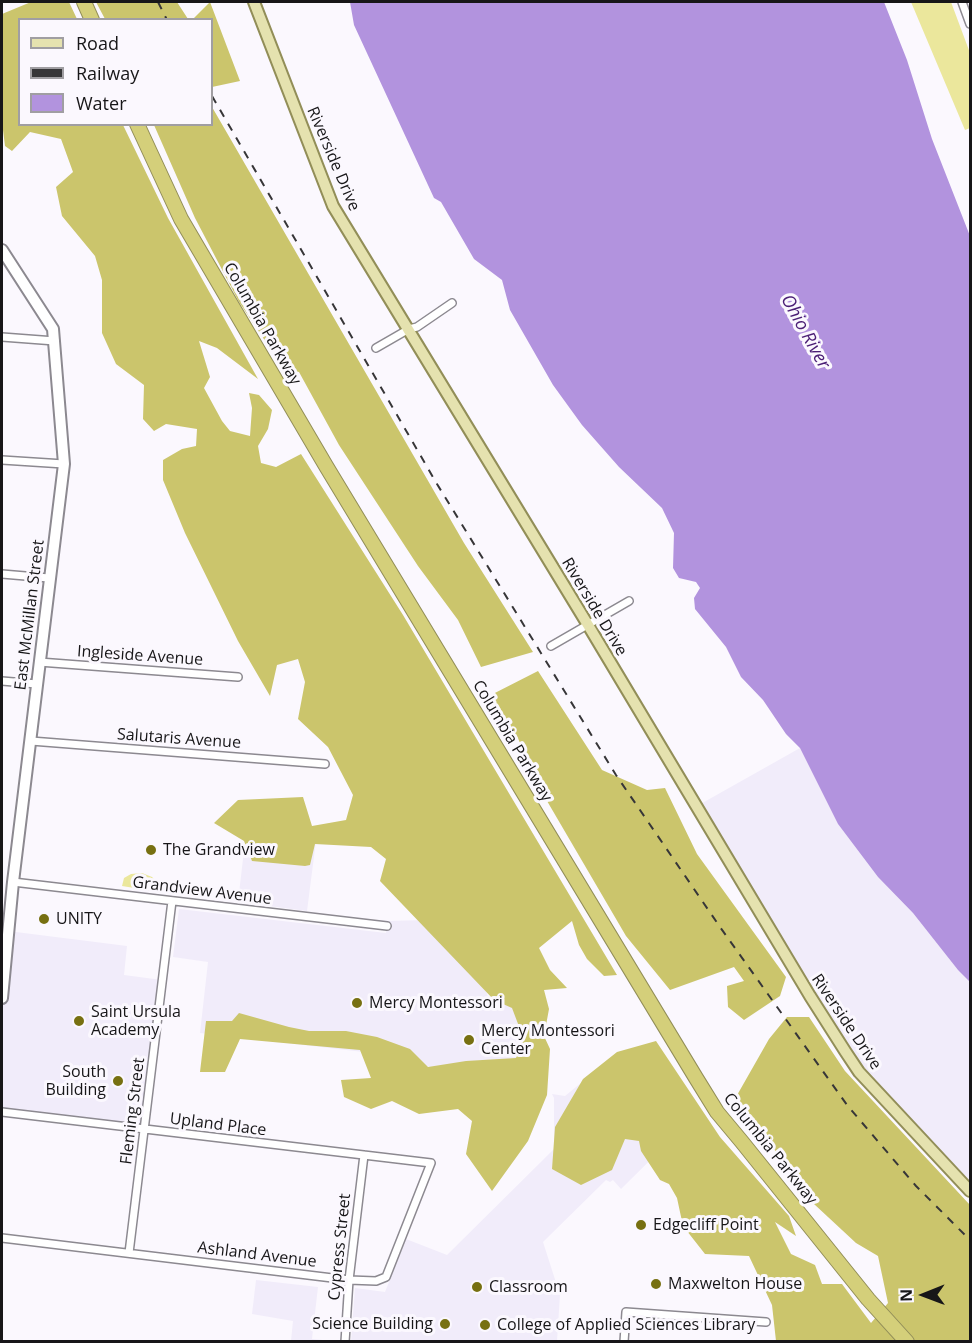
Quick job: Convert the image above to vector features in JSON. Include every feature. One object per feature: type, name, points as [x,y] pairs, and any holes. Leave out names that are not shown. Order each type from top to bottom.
[{"type":"highway","points":[[84,2],[91,18]]},
{"type":"highway","name":"Columbia Parkway","points":[[138,126],[181,219],[326,466],[717,1112],[869,1300],[907,1341]]},
{"type":"main road","name":"Riverside Drive","points":[[254,2],[333,206],[810,996],[859,1072],[970,1191]]},
{"type":"street","points":[[962,2],[970,24]]},
{"type":"street","name":"East McMillan Street","points":[[2,250],[53,329],[64,464],[4,953],[2,998]]},
{"type":"street","points":[[376,348],[408,329],[417,327],[452,303]]},
{"type":"street","points":[[2,337],[55,340]]},
{"type":"street","points":[[2,460],[64,464]]},
{"type":"street","points":[[2,574],[49,578]]},
{"type":"street","points":[[550,646],[629,601]]},
{"type":"street","name":"Ingleside Avenue","points":[[39,662],[238,677]]},
{"type":"street","points":[[2,681],[37,684]]},
{"type":"street","name":"Salutaris Avenue","points":[[31,741],[325,764]]},
{"type":"street","name":"Grandview Avenue","points":[[14,882],[387,926]]},
{"type":"street","name":"Fleming Street","points":[[129,1253],[172,901]]},
{"type":"street","name":"Upland Place","points":[[2,1112],[431,1163]]},
{"type":"street","name":"Cypress Street","points":[[345,1341],[349,1280],[364,1155]]},
{"type":"street","name":"Ashland Avenue","points":[[2,1238],[349,1280],[376,1281],[386,1277],[431,1163]]},
{"type":"street","points":[[624,1341],[626,1312],[765,1322]]},
{"type":"shaded area","points":[[31,2],[69,2],[77,18],[18,18],[18,126],[123,126],[168,218],[258,379],[217,348],[199,341],[210,377],[204,388],[222,421],[230,431],[250,436],[252,408],[249,393],[259,395],[272,410],[268,429],[258,446],[261,463],[276,467],[301,454],[403,615],[617,975],[604,976],[587,959],[579,945],[572,921],[539,948],[550,970],[567,988],[544,990],[549,1009],[544,1036],[550,1049],[547,1095],[528,1141],[492,1191],[466,1154],[472,1121],[458,1109],[419,1114],[392,1101],[371,1109],[344,1097],[341,1080],[371,1078],[360,1050],[240,1039],[225,1072],[200,1072],[206,1021],[232,1021],[239,1013],[309,1031],[346,1031],[377,1037],[410,1049],[428,1067],[466,1061],[516,1058],[523,1037],[512,1008],[494,1000],[380,881],[386,859],[371,847],[315,844],[310,865],[305,866],[252,861],[244,841],[214,823],[238,800],[303,797],[312,826],[346,820],[353,795],[328,747],[298,719],[305,682],[298,659],[277,665],[270,696],[238,641],[185,533],[163,480],[163,460],[182,449],[196,446],[197,429],[166,424],[154,431],[143,419],[144,385],[116,364],[102,333],[102,280],[95,256],[62,216],[56,187],[73,172],[61,139],[30,132],[12,151],[5,146],[2,129],[2,14]]},
{"type":"shaded area","points":[[96,2],[177,2],[187,18],[104,18]]},
{"type":"shaded area","points":[[210,2],[240,81],[213,87],[213,18],[194,18]]},
{"type":"shaded area","points":[[911,2],[951,2],[970,53],[970,128],[965,130]]},
{"type":"shaded area","points":[[213,109],[464,543],[533,652],[481,667],[458,620],[418,566],[339,445],[299,372],[284,369],[239,302],[195,218],[154,126],[213,126]]},
{"type":"shaded area","points":[[538,671],[602,770],[647,790],[665,788],[697,854],[786,977],[780,996],[744,1020],[728,1007],[727,986],[744,981],[734,967],[670,990],[626,936],[533,777],[518,738],[485,698]]},
{"type":"shaded area","points":[[800,748],[838,824],[878,877],[913,913],[970,982],[970,1191],[859,1072],[697,806]]},
{"type":"shaded area","points":[[246,833],[316,841],[307,911],[238,902]]},
{"type":"shaded area","points":[[142,873],[152,877],[159,884],[159,892],[122,886],[124,878],[131,874]]},
{"type":"shaded area","name":"Mercy Montessori","points":[[179,909],[386,933],[388,921],[464,919],[488,997],[494,993],[520,1008],[525,1042],[521,1089],[372,1053],[200,1033],[208,962],[173,957]]},
{"type":"shaded area","name":"Saint Ursula Academy","points":[[8,931],[127,946],[124,975],[162,980],[145,1130],[2,1112],[2,998]]},
{"type":"shaded area","points":[[787,1017],[809,1017],[845,1071],[970,1205],[970,1341],[776,1341],[772,1305],[749,1256],[705,1254],[683,1226],[677,1198],[669,1184],[660,1180],[641,1151],[639,1141],[625,1139],[612,1170],[581,1185],[552,1169],[555,1127],[583,1079],[617,1052],[656,1041],[720,1137],[789,1216],[796,1236],[775,1222],[791,1254],[815,1265],[822,1284],[842,1284],[871,1323],[888,1303],[878,1256],[856,1243],[814,1204],[736,1097],[769,1039]]},
{"type":"shaded area","points":[[620,1051],[630,1067],[698,1113],[621,1189],[613,1180],[610,1182],[606,1180],[543,1242],[560,1295],[557,1341],[351,1342],[355,1288],[385,1292],[406,1239],[447,1255],[554,1149],[554,1098],[552,1094],[565,1096]]},
{"type":"shaded area","points":[[256,1280],[318,1287],[312,1339],[334,1341],[291,1341],[293,1321],[252,1314]]},
{"type":"water","name":"Ohio River","points":[[350,2],[884,2],[907,60],[932,139],[970,236],[970,982],[913,913],[878,877],[838,824],[800,748],[786,734],[763,700],[741,677],[726,647],[695,609],[694,598],[700,588],[696,582],[679,578],[673,568],[674,533],[662,508],[619,467],[582,425],[553,385],[510,310],[502,280],[474,259],[441,202],[434,198],[354,25]]},
{"type":"railway","points":[[158,2],[166,18]]},
{"type":"railway","points":[[213,98],[437,484],[616,775],[720,927],[847,1105],[916,1186],[970,1240]]},
{"type":"place","name":"The Grandview","points":[[151,850]]},
{"type":"place","name":"UNITY","points":[[44,919]]},
{"type":"place","name":"Mercy Montessori","points":[[357,1003]]},
{"type":"place","name":"Saint Ursula Academy","points":[[79,1021]]},
{"type":"place","name":"Mercy Montessori Center","points":[[469,1040]]},
{"type":"place","name":"South Building","points":[[118,1081]]},
{"type":"place","name":"Edgecliff Point","points":[[641,1225]]},
{"type":"place","name":"Maxwelton House","points":[[656,1284]]},
{"type":"place","name":"Classroom","points":[[477,1287]]},
{"type":"place","name":"Science Building","points":[[445,1324]]},
{"type":"place","name":"College of Applied Sciences Library","points":[[485,1325]]}]
